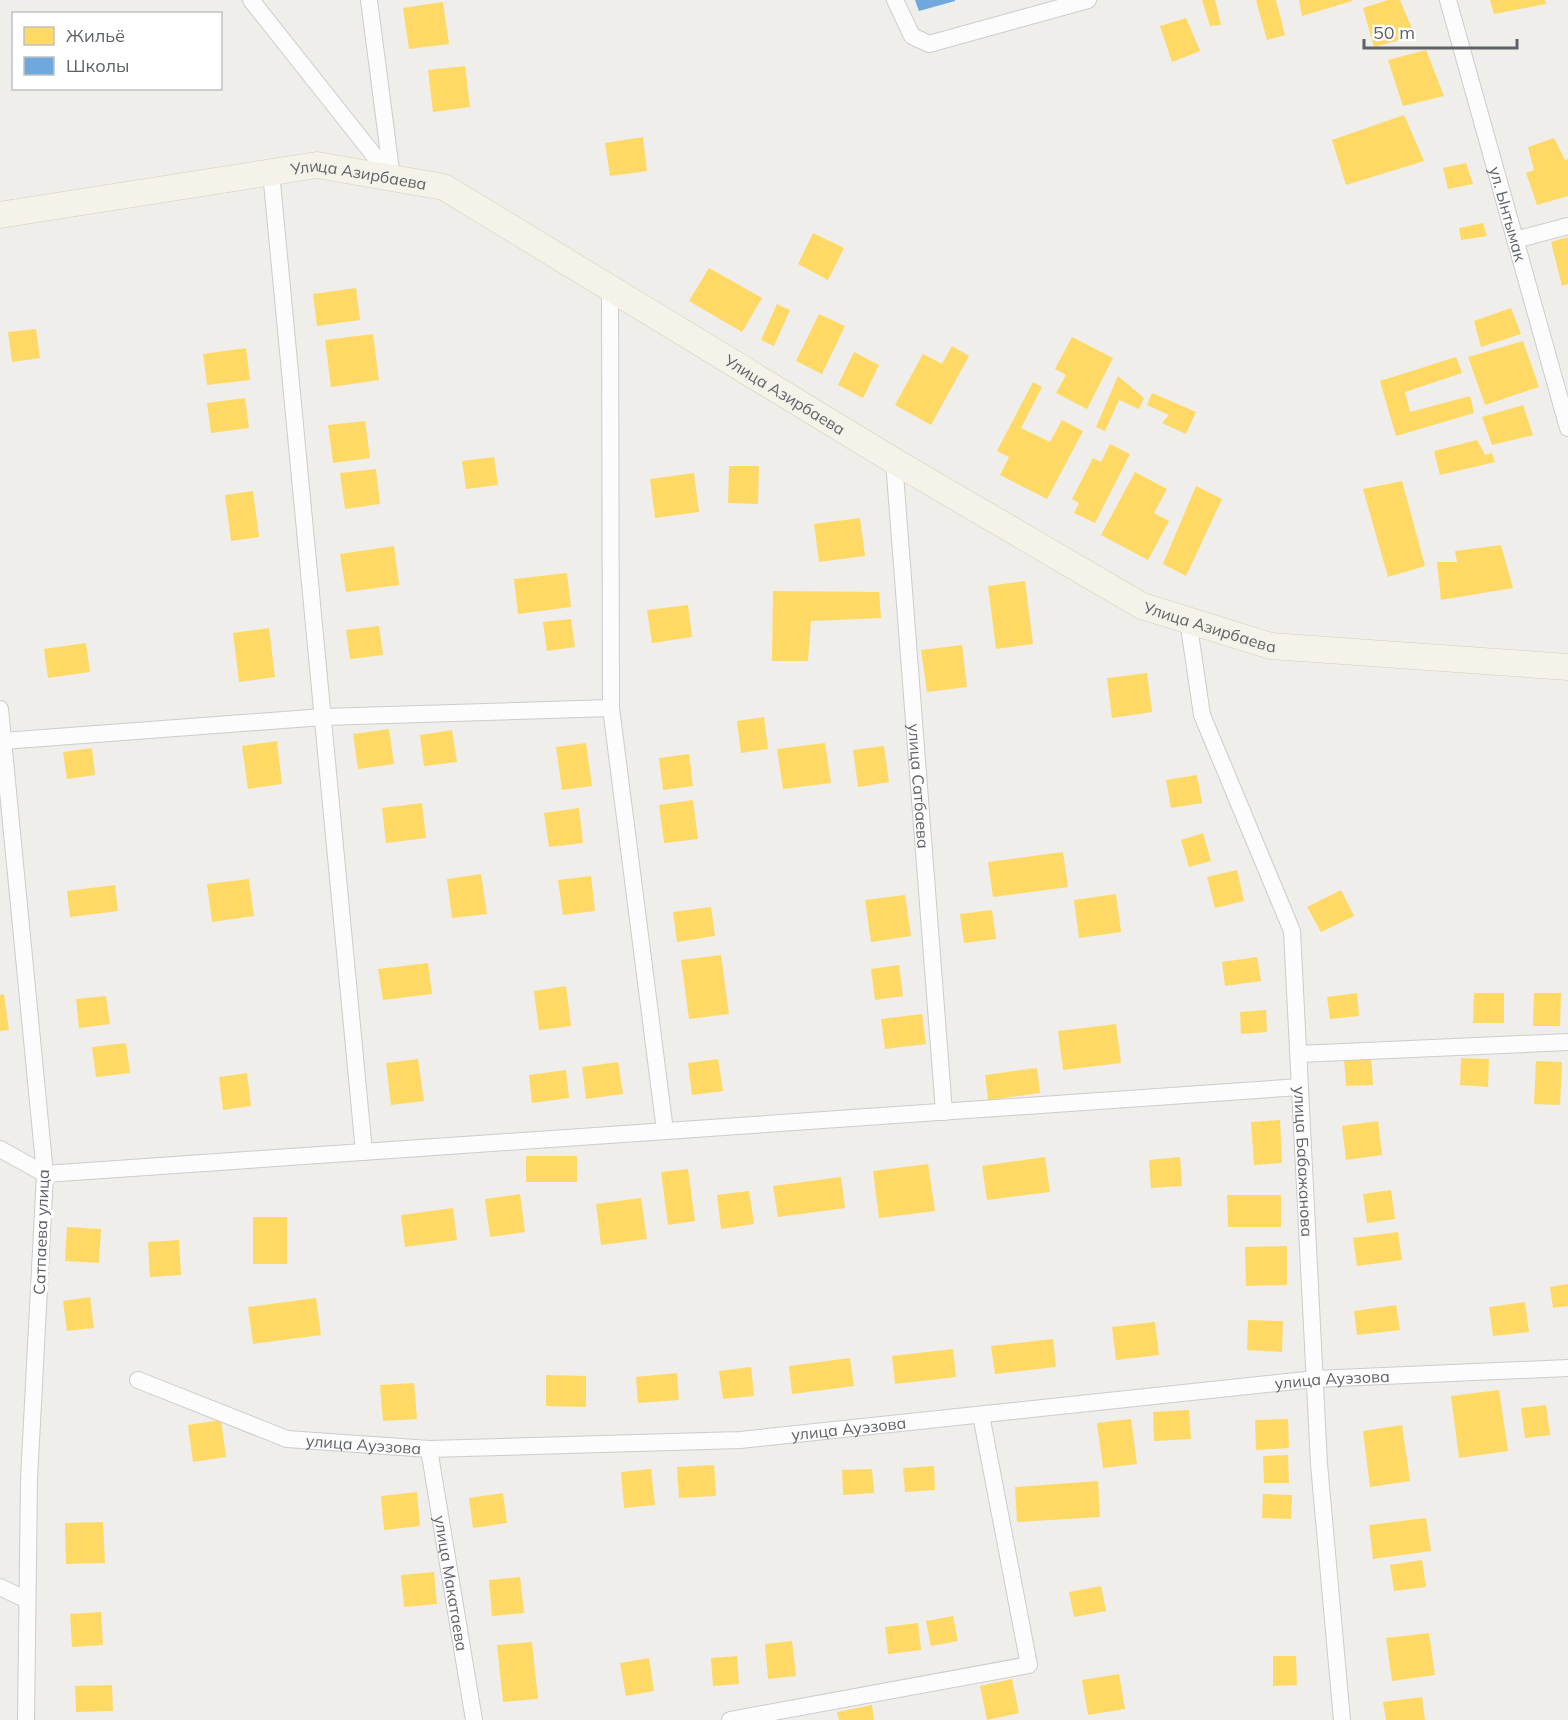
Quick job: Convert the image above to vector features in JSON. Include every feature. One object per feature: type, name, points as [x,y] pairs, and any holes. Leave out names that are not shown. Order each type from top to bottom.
[{"type":"main road","name":"Улица Азирбаева","points":[[0,215],[316,165],[444,187],[894,461],[1142,606],[1270,646],[1568,667]]},
{"type":"street","points":[[251,0],[392,178]]},
{"type":"street","points":[[369,0],[392,178]]},
{"type":"street","points":[[895,0],[912,36],[929,44],[1088,0]]},
{"type":"street","name":"ул. Ынтымак","points":[[1448,0],[1568,428]]},
{"type":"street","points":[[271,172],[364,1152]]},
{"type":"street","points":[[1515,240],[1568,226]]},
{"type":"street","points":[[610,286],[611,708],[665,1131]]},
{"type":"street","name":"улица Сатбаева","points":[[894,461],[944,1112]]},
{"type":"street","name":"улица Бабажанова","points":[[1188,620],[1202,716],[1292,931],[1319,1464],[1342,1720]]},
{"type":"street","points":[[3,741],[322,717],[611,708]]},
{"type":"street","name":"Сатпаева улица","points":[[0,709],[45,1174],[29,1479],[26,1720]]},
{"type":"street","points":[[1299,1054],[1568,1042]]},
{"type":"street","points":[[0,1149],[45,1174],[1300,1087]]},
{"type":"street","name":"улица Ауэзова","points":[[138,1380],[287,1439],[429,1449],[740,1440],[1315,1379],[1568,1368]]},
{"type":"street","points":[[730,1720],[1029,1665],[981,1415]]},
{"type":"street","name":"улица Макатаева","points":[[429,1449],[474,1720]]},
{"type":"street","points":[[0,1587],[27,1600]]},
{"type":"building: Жильё","points":[[1202,0],[1215,0],[1221,25],[1210,26]]},
{"type":"building: Жильё","points":[[1256,0],[1276,0],[1285,35],[1267,40]]},
{"type":"building: Жильё","points":[[1299,0],[1352,0],[1352,1],[1302,16]]},
{"type":"building: Жильё","points":[[1388,0],[1400,0],[1415,36],[1374,47],[1363,8]]},
{"type":"building: Жильё","points":[[1490,0],[1545,0],[1546,4],[1494,14]]},
{"type":"building: Жильё","points":[[443,2],[449,44],[409,49],[403,8]]},
{"type":"building: Жильё","points":[[1186,18],[1200,51],[1172,62],[1160,26]]},
{"type":"building: Жильё","points":[[1426,50],[1444,96],[1403,106],[1388,60]]},
{"type":"building: Жильё","points":[[465,66],[470,107],[433,112],[428,70]]},
{"type":"building: Жильё","points":[[1404,115],[1424,161],[1346,185],[1332,140]]},
{"type":"building: Жильё","points":[[643,137],[647,171],[610,176],[605,143]]},
{"type":"building: Жильё","points":[[1554,138],[1565,160],[1568,159],[1568,196],[1537,205],[1526,173],[1534,170],[1528,147]]},
{"type":"building: Жильё","points":[[1466,163],[1473,184],[1448,189],[1443,168]]},
{"type":"building: Жильё","points":[[1483,223],[1487,236],[1461,240],[1459,228]]},
{"type":"building: Жильё","points":[[813,233],[844,248],[828,280],[798,264]]},
{"type":"building: Жильё","points":[[1568,237],[1568,284],[1562,286],[1551,242]]},
{"type":"building: Жильё","points":[[709,268],[762,298],[742,332],[689,301]]},
{"type":"building: Жильё","points":[[356,288],[360,320],[317,326],[313,294]]},
{"type":"building: Жильё","points":[[777,304],[790,310],[774,346],[761,340]]},
{"type":"building: Жильё","points":[[1511,308],[1521,334],[1481,347],[1474,321]]},
{"type":"building: Жильё","points":[[819,314],[845,326],[822,374],[796,361]]},
{"type":"building: Жильё","points":[[36,329],[40,358],[12,362],[8,332]]},
{"type":"building: Жильё","points":[[373,334],[379,380],[331,387],[325,340]]},
{"type":"building: Жильё","points":[[1072,337],[1113,358],[1087,409],[1056,393],[1066,375],[1055,369]]},
{"type":"building: Жильё","points":[[1523,341],[1539,387],[1485,405],[1468,357]]},
{"type":"building: Жильё","points":[[952,346],[969,356],[931,425],[895,405],[923,354],[942,364]]},
{"type":"building: Жильё","points":[[246,348],[250,380],[207,385],[203,354]]},
{"type":"building: Жильё","points":[[854,352],[879,365],[863,398],[838,385]]},
{"type":"building: Жильё","points":[[1456,357],[1462,373],[1405,392],[1410,412],[1470,396],[1474,413],[1396,436],[1380,381]]},
{"type":"building: Жильё","points":[[1118,376],[1144,398],[1139,409],[1119,400],[1105,431],[1096,427]]},
{"type":"building: Жильё","points":[[1033,382],[1042,387],[1021,428],[1050,442],[1062,420],[1083,431],[1047,499],[1000,475],[1009,457],[997,451]]},
{"type":"building: Жильё","points":[[1152,393],[1196,412],[1186,434],[1162,423],[1169,415],[1147,405]]},
{"type":"building: Жильё","points":[[245,398],[249,428],[211,433],[207,403]]},
{"type":"building: Жильё","points":[[1523,405],[1533,435],[1492,445],[1482,417]]},
{"type":"building: Жильё","points":[[365,421],[370,458],[333,463],[328,425]]},
{"type":"building: Жильё","points":[[1477,440],[1485,455],[1492,453],[1495,462],[1440,475],[1434,451]]},
{"type":"building: Жильё","points":[[1110,444],[1130,454],[1095,523],[1074,513],[1079,503],[1072,499],[1093,458],[1101,462]]},
{"type":"building: Жильё","points":[[494,457],[498,485],[466,489],[462,461]]},
{"type":"building: Жильё","points":[[729,466],[759,466],[758,504],[728,503]]},
{"type":"building: Жильё","points":[[376,469],[380,504],[345,509],[340,473]]},
{"type":"building: Жильё","points":[[1135,472],[1167,489],[1154,513],[1169,521],[1148,560],[1101,535]]},
{"type":"building: Жильё","points":[[694,473],[699,512],[655,518],[650,479]]},
{"type":"building: Жильё","points":[[1402,481],[1425,566],[1388,577],[1363,489]]},
{"type":"building: Жильё","points":[[1196,486],[1222,499],[1186,576],[1163,564]]},
{"type":"building: Жильё","points":[[253,491],[259,537],[231,541],[225,495]]},
{"type":"building: Жильё","points":[[860,518],[865,556],[819,562],[814,524]]},
{"type":"building: Жильё","points":[[1501,545],[1513,588],[1441,600],[1437,562],[1457,562],[1455,551]]},
{"type":"building: Жильё","points":[[394,546],[399,585],[346,592],[340,554]]},
{"type":"building: Жильё","points":[[567,573],[571,607],[518,614],[514,579]]},
{"type":"building: Жильё","points":[[1025,581],[1033,644],[996,649],[988,586]]},
{"type":"building: Жильё","points":[[773,591],[879,592],[881,618],[811,621],[808,661],[772,661]]},
{"type":"building: Жильё","points":[[688,605],[692,637],[652,643],[647,610]]},
{"type":"building: Жильё","points":[[571,619],[575,647],[547,651],[543,622]]},
{"type":"building: Жильё","points":[[379,626],[383,655],[350,659],[346,630]]},
{"type":"building: Жильё","points":[[269,628],[275,677],[239,682],[233,633]]},
{"type":"building: Жильё","points":[[86,643],[90,672],[48,678],[44,649]]},
{"type":"building: Жильё","points":[[962,645],[967,687],[927,692],[921,650]]},
{"type":"building: Жильё","points":[[1147,673],[1152,712],[1112,718],[1107,678]]},
{"type":"building: Жильё","points":[[764,717],[768,749],[741,753],[737,721]]},
{"type":"building: Жильё","points":[[389,729],[394,764],[358,769],[353,734]]},
{"type":"building: Жильё","points":[[452,730],[457,762],[424,766],[420,735]]},
{"type":"building: Жильё","points":[[277,741],[282,784],[248,789],[242,746]]},
{"type":"building: Жильё","points":[[586,743],[592,786],[562,790],[556,747]]},
{"type":"building: Жильё","points":[[825,743],[831,783],[783,789],[777,749]]},
{"type":"building: Жильё","points":[[884,746],[889,782],[858,787],[853,750]]},
{"type":"building: Жильё","points":[[92,748],[95,775],[67,779],[63,752]]},
{"type":"building: Жильё","points":[[689,754],[693,786],[663,790],[659,758]]},
{"type":"building: Жильё","points":[[1197,775],[1202,803],[1171,808],[1166,780]]},
{"type":"building: Жильё","points":[[693,800],[698,839],[664,843],[659,805]]},
{"type":"building: Жильё","points":[[422,803],[426,838],[386,843],[382,808]]},
{"type":"building: Жильё","points":[[579,808],[583,843],[549,847],[544,813]]},
{"type":"building: Жильё","points":[[1203,833],[1211,861],[1189,867],[1181,840]]},
{"type":"building: Жильё","points":[[1063,852],[1068,887],[993,897],[988,862]]},
{"type":"building: Жильё","points":[[1237,870],[1244,901],[1215,908],[1207,877]]},
{"type":"building: Жильё","points":[[481,874],[487,914],[452,918],[447,879]]},
{"type":"building: Жильё","points":[[591,876],[595,911],[563,915],[558,880]]},
{"type":"building: Жильё","points":[[249,879],[254,916],[212,922],[207,884]]},
{"type":"building: Жильё","points":[[115,885],[118,911],[70,917],[67,891]]},
{"type":"building: Жильё","points":[[1341,890],[1354,916],[1321,932],[1307,907]]},
{"type":"building: Жильё","points":[[1116,894],[1121,932],[1079,938],[1074,900]]},
{"type":"building: Жильё","points":[[905,895],[911,936],[871,942],[865,900]]},
{"type":"building: Жильё","points":[[711,907],[715,936],[677,942],[673,912]]},
{"type":"building: Жильё","points":[[992,910],[996,939],[964,943],[960,914]]},
{"type":"building: Жильё","points":[[721,955],[729,1014],[689,1019],[681,960]]},
{"type":"building: Жильё","points":[[1257,957],[1261,981],[1225,986],[1222,962]]},
{"type":"building: Жильё","points":[[428,963],[432,994],[383,1000],[378,969]]},
{"type":"building: Жильё","points":[[899,965],[903,996],[875,1000],[871,969]]},
{"type":"building: Жильё","points":[[566,986],[571,1026],[539,1030],[534,991]]},
{"type":"building: Жильё","points":[[1357,993],[1359,1016],[1330,1019],[1327,997]]},
{"type":"building: Жильё","points":[[1474,993],[1504,993],[1504,1023],[1473,1023]]},
{"type":"building: Жильё","points":[[1534,993],[1561,993],[1560,1026],[1533,1026]]},
{"type":"building: Жильё","points":[[4,994],[9,1030],[0,1031],[0,995]]},
{"type":"building: Жильё","points":[[106,996],[110,1024],[79,1028],[76,999]]},
{"type":"building: Жильё","points":[[1266,1010],[1267,1032],[1241,1034],[1240,1012]]},
{"type":"building: Жильё","points":[[922,1014],[926,1044],[885,1049],[881,1019]]},
{"type":"building: Жильё","points":[[1116,1024],[1121,1063],[1063,1070],[1058,1031]]},
{"type":"building: Жильё","points":[[126,1043],[130,1073],[96,1077],[92,1047]]},
{"type":"building: Жильё","points":[[1371,1057],[1373,1085],[1346,1086],[1344,1059]]},
{"type":"building: Жильё","points":[[1461,1058],[1489,1059],[1488,1087],[1460,1085]]},
{"type":"building: Жильё","points":[[418,1059],[424,1101],[391,1105],[386,1063]]},
{"type":"building: Жильё","points":[[718,1059],[723,1091],[692,1095],[688,1063]]},
{"type":"building: Жильё","points":[[1536,1061],[1562,1062],[1560,1105],[1534,1104]]},
{"type":"building: Жильё","points":[[618,1062],[623,1094],[586,1099],[582,1067]]},
{"type":"building: Жильё","points":[[1037,1068],[1040,1093],[988,1100],[985,1075]]},
{"type":"building: Жильё","points":[[566,1070],[569,1098],[532,1103],[529,1075]]},
{"type":"building: Жильё","points":[[247,1073],[251,1106],[223,1110],[219,1077]]},
{"type":"building: Жильё","points":[[1280,1120],[1282,1163],[1254,1165],[1251,1122]]},
{"type":"building: Жильё","points":[[1378,1121],[1382,1155],[1346,1160],[1342,1126]]},
{"type":"building: Жильё","points":[[526,1156],[577,1156],[577,1182],[526,1182]]},
{"type":"building: Жильё","points":[[1045,1157],[1050,1192],[987,1200],[982,1166]]},
{"type":"building: Жильё","points":[[1180,1157],[1182,1186],[1151,1188],[1149,1160]]},
{"type":"building: Жильё","points":[[928,1164],[935,1211],[879,1218],[873,1171]]},
{"type":"building: Жильё","points":[[688,1169],[695,1221],[668,1225],[661,1172]]},
{"type":"building: Жильё","points":[[841,1177],[845,1208],[778,1217],[773,1186]]},
{"type":"building: Жильё","points":[[1391,1190],[1395,1219],[1367,1223],[1363,1194]]},
{"type":"building: Жильё","points":[[749,1191],[754,1224],[721,1229],[717,1195]]},
{"type":"building: Жильё","points":[[520,1194],[525,1232],[490,1237],[485,1199]]},
{"type":"building: Жильё","points":[[1227,1195],[1281,1195],[1281,1227],[1228,1227]]},
{"type":"building: Жильё","points":[[641,1198],[647,1239],[601,1245],[596,1204]]},
{"type":"building: Жильё","points":[[453,1208],[457,1240],[405,1247],[401,1215]]},
{"type":"building: Жильё","points":[[253,1217],[287,1217],[287,1264],[253,1264]]},
{"type":"building: Жильё","points":[[67,1227],[101,1229],[99,1263],[65,1261]]},
{"type":"building: Жильё","points":[[1398,1232],[1402,1260],[1357,1266],[1353,1238]]},
{"type":"building: Жильё","points":[[179,1240],[181,1275],[150,1277],[148,1242]]},
{"type":"building: Жильё","points":[[1287,1246],[1287,1285],[1246,1286],[1245,1247]]},
{"type":"building: Жильё","points":[[1568,1284],[1568,1306],[1553,1308],[1550,1287]]},
{"type":"building: Жильё","points":[[90,1297],[94,1328],[67,1331],[63,1301]]},
{"type":"building: Жильё","points":[[316,1298],[321,1335],[253,1344],[248,1307]]},
{"type":"building: Жильё","points":[[1525,1302],[1529,1332],[1493,1336],[1489,1307]]},
{"type":"building: Жильё","points":[[1396,1305],[1400,1330],[1357,1335],[1354,1311]]},
{"type":"building: Жильё","points":[[1248,1320],[1283,1321],[1282,1352],[1247,1350]]},
{"type":"building: Жильё","points":[[1155,1322],[1159,1355],[1116,1360],[1112,1327]]},
{"type":"building: Жильё","points":[[1053,1339],[1056,1367],[995,1374],[991,1346]]},
{"type":"building: Жильё","points":[[953,1349],[956,1377],[895,1384],[892,1356]]},
{"type":"building: Жильё","points":[[850,1358],[854,1386],[792,1394],[789,1366]]},
{"type":"building: Жильё","points":[[751,1367],[754,1396],[723,1399],[719,1371]]},
{"type":"building: Жильё","points":[[677,1373],[679,1400],[638,1403],[636,1377]]},
{"type":"building: Жильё","points":[[546,1375],[586,1376],[586,1407],[546,1406]]},
{"type":"building: Жильё","points":[[414,1383],[417,1419],[383,1421],[380,1385]]},
{"type":"building: Жильё","points":[[1499,1390],[1508,1451],[1459,1458],[1451,1396]]},
{"type":"building: Жильё","points":[[1546,1405],[1550,1435],[1525,1438],[1521,1408]]},
{"type":"building: Жильё","points":[[1189,1410],[1191,1439],[1154,1441],[1153,1412]]},
{"type":"building: Жильё","points":[[1131,1419],[1137,1464],[1103,1468],[1097,1423]]},
{"type":"building: Жильё","points":[[1288,1419],[1289,1448],[1256,1450],[1255,1420]]},
{"type":"building: Жильё","points":[[221,1420],[226,1457],[193,1462],[188,1425]]},
{"type":"building: Жильё","points":[[1402,1425],[1410,1481],[1370,1487],[1363,1431]]},
{"type":"building: Жильё","points":[[1288,1455],[1289,1483],[1264,1483],[1263,1456]]},
{"type":"building: Жильё","points":[[714,1465],[716,1496],[679,1498],[677,1467]]},
{"type":"building: Жильё","points":[[934,1466],[935,1490],[905,1492],[903,1468]]},
{"type":"building: Жильё","points":[[651,1469],[655,1505],[624,1508],[621,1472]]},
{"type":"building: Жильё","points":[[872,1469],[874,1493],[843,1495],[842,1470]]},
{"type":"building: Жильё","points":[[1098,1481],[1100,1517],[1017,1522],[1015,1487]]},
{"type":"building: Жильё","points":[[417,1492],[420,1526],[384,1530],[381,1496]]},
{"type":"building: Жильё","points":[[503,1493],[507,1523],[473,1528],[469,1498]]},
{"type":"building: Жильё","points":[[1263,1494],[1292,1495],[1291,1519],[1262,1518]]},
{"type":"building: Жильё","points":[[1426,1518],[1431,1551],[1373,1559],[1369,1525]]},
{"type":"building: Жильё","points":[[103,1522],[105,1563],[66,1564],[65,1523]]},
{"type":"building: Жильё","points":[[1422,1560],[1426,1587],[1394,1591],[1390,1565]]},
{"type":"building: Жильё","points":[[434,1572],[437,1604],[404,1607],[401,1575]]},
{"type":"building: Жильё","points":[[520,1577],[524,1613],[492,1616],[489,1580]]},
{"type":"building: Жильё","points":[[1101,1586],[1106,1611],[1074,1617],[1069,1592]]},
{"type":"building: Жильё","points":[[101,1612],[103,1645],[72,1647],[70,1614]]},
{"type":"building: Жильё","points":[[953,1616],[958,1641],[931,1646],[926,1621]]},
{"type":"building: Жильё","points":[[918,1623],[921,1650],[888,1654],[885,1627]]},
{"type":"building: Жильё","points":[[1429,1633],[1435,1675],[1392,1681],[1386,1638]]},
{"type":"building: Жильё","points":[[792,1641],[796,1676],[768,1679],[765,1644]]},
{"type":"building: Жильё","points":[[532,1642],[538,1699],[503,1702],[497,1645]]},
{"type":"building: Жильё","points":[[737,1656],[739,1684],[713,1686],[711,1658]]},
{"type":"building: Жильё","points":[[1273,1656],[1296,1656],[1297,1685],[1273,1686]]},
{"type":"building: Жильё","points":[[649,1658],[654,1691],[626,1696],[620,1663]]},
{"type":"building: Жильё","points":[[1119,1674],[1125,1709],[1088,1715],[1082,1680]]},
{"type":"building: Жильё","points":[[1012,1679],[1019,1713],[987,1720],[980,1686]]},
{"type":"building: Жильё","points":[[112,1685],[113,1711],[76,1712],[75,1686]]},
{"type":"building: Жильё","points":[[1422,1697],[1425,1720],[1386,1720],[1383,1702]]},
{"type":"building: Жильё","points":[[872,1705],[874,1720],[839,1720],[837,1712]]},
{"type":"building: Школы","points":[[915,0],[955,0],[955,1],[919,11]]}]
